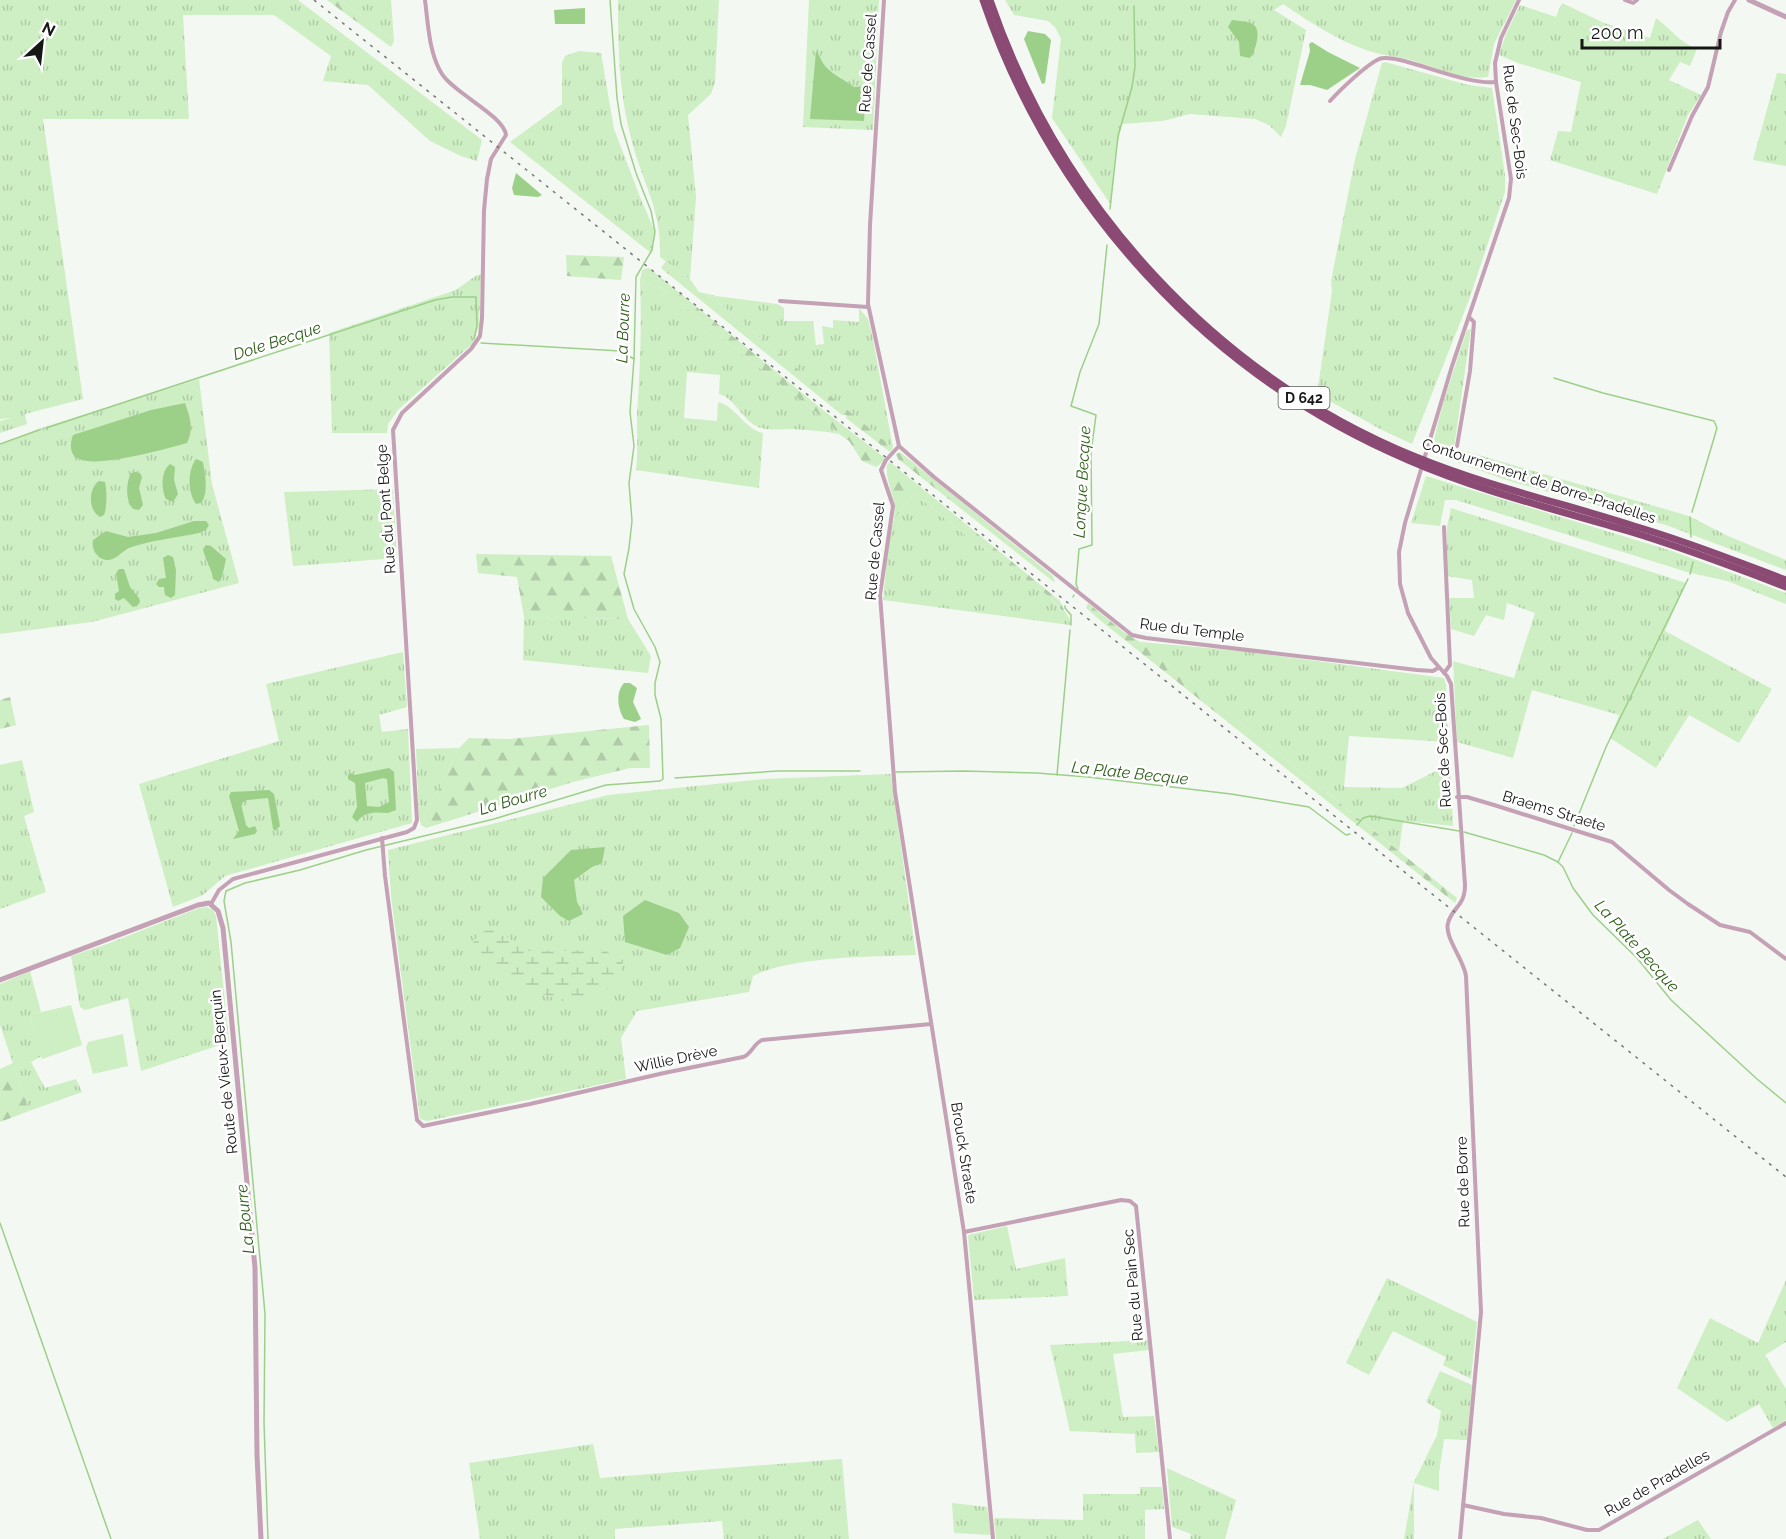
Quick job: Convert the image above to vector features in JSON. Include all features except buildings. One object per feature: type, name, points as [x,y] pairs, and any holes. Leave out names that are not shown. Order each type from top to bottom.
[{"type":"highway","name":"D 642","points":[[983,0],[1006,61],[1033,117],[1060,164],[1096,216],[1141,271],[1178,309],[1212,340],[1262,378],[1338,426],[1377,447],[1426,468],[1657,540],[1786,587]]},
{"type":"highway","name":"Contournement de Borre-Pradelles","points":[[990,0],[1012,57],[1035,106],[1066,160],[1096,204],[1129,247],[1171,293],[1259,369],[1334,417],[1423,459],[1490,483],[1645,529],[1786,580]]},
{"type":"street","name":"Rue du Pont Belge","points":[[211,904],[219,890],[233,879],[410,831],[417,817],[393,430],[402,414],[474,347],[480,336],[487,179],[491,159],[506,135],[506,130],[500,122],[443,75],[435,57],[425,0]]},
{"type":"street","name":"Rue de Cassel","points":[[884,0],[870,225],[868,307],[898,446],[881,470],[893,506],[880,595],[893,772]]},
{"type":"street","name":"Rue de Sec-Bois","points":[[1460,831],[1451,686],[1444,673],[1429,656],[1408,613],[1399,575],[1401,541],[1428,447],[1511,191],[1495,63],[1499,42],[1520,0]]},
{"type":"street","points":[[1625,0],[1633,3],[1637,0]]},
{"type":"street","points":[[1669,170],[1692,116],[1708,87],[1721,32],[1735,0]]},
{"type":"street","points":[[1749,0],[1786,16]]},
{"type":"street","points":[[1330,101],[1368,67],[1382,59],[1398,60],[1471,82],[1496,82]]},
{"type":"street","points":[[780,301],[868,307]]},
{"type":"street","name":"Rue de Sec-Bois","points":[[1456,446],[1472,351],[1474,322],[1469,317]]},
{"type":"street","name":"Rue du Temple","points":[[898,446],[942,484],[1132,635],[1417,670],[1433,671],[1438,668]]},
{"type":"street","name":"Rue de Sec-Bois","points":[[1444,528],[1450,665],[1444,673]]},
{"type":"street","name":"Brouck Straete","points":[[893,772],[964,1232],[993,1539]]},
{"type":"street","name":"Braems Straete","points":[[1457,797],[1494,805],[1608,840],[1621,848],[1665,888],[1688,904],[1720,925],[1750,932],[1786,959]]},
{"type":"street","name":"Rue de Borre","points":[[1460,831],[1464,895],[1447,928],[1467,976],[1481,1306],[1460,1539]]},
{"type":"street","name":"Willie Drève","points":[[382,840],[417,1117],[421,1125],[427,1126],[743,1057],[749,1055],[758,1041],[764,1039],[931,1024]]},
{"type":"street","points":[[0,980],[195,906],[211,904]]},
{"type":"street","name":"Route de Vieux-Berquin","points":[[211,904],[218,910],[223,928],[253,1251],[261,1539]]},
{"type":"street","name":"Rue du Pain Sec","points":[[964,1232],[1119,1201],[1129,1200],[1136,1205],[1170,1539]]},
{"type":"street","name":"Rue de Pradelles","points":[[1463,1505],[1504,1514],[1544,1518],[1587,1530],[1599,1530],[1786,1424]]},
{"type":"green space","points":[[0,0],[298,0],[482,140],[477,161],[430,141],[368,85],[323,81],[331,56],[274,15],[183,15],[189,119],[43,119],[83,399],[25,414],[27,424],[0,433],[0,421],[11,418],[0,419]]},
{"type":"green space","points":[[327,0],[340,0],[394,41],[391,47]]},
{"type":"green space","points":[[340,0],[391,0],[394,41]]},
{"type":"green space","points":[[618,0],[719,0],[715,82],[711,94],[688,115],[696,197],[690,279],[660,257],[655,211],[636,157],[624,106],[619,54]]},
{"type":"green space","points":[[809,0],[879,0],[873,130],[803,127]]},
{"type":"green space","points":[[1005,0],[1516,0],[1494,44],[1488,77],[1479,78],[1452,74],[1412,60],[1364,49],[1328,32],[1283,4],[1274,10],[1306,30],[1286,126],[1281,137],[1269,125],[1255,119],[1190,114],[1163,121],[1122,124],[1115,157],[1111,205],[1052,118],[1061,39],[1055,27],[1048,21],[1014,15]]},
{"type":"green space","points":[[1562,3],[1604,23],[1650,38],[1656,18],[1680,39],[1697,49],[1690,66],[1680,62],[1669,80],[1701,95],[1688,115],[1657,194],[1550,160],[1558,131],[1571,132],[1581,82],[1499,55],[1520,5],[1556,17]]},
{"type":"green space","points":[[579,51],[601,53],[614,129],[655,232],[651,253],[510,142],[562,104],[562,63],[565,56]]},
{"type":"green space","points":[[1382,63],[1468,85],[1492,88],[1505,175],[1505,192],[1469,300],[1412,444],[1317,394],[1332,291],[1331,281],[1355,159]]},
{"type":"green space","points":[[1777,73],[1786,74],[1786,166],[1753,160]]},
{"type":"green space","points":[[566,255],[624,257],[621,280],[567,276]]},
{"type":"green space","points":[[666,261],[690,279],[699,292],[716,296],[720,304],[893,448],[890,452],[846,418],[847,415],[842,415],[661,268]]},
{"type":"green space","points":[[649,268],[885,458],[882,463],[876,467],[862,461],[849,441],[826,420],[663,289],[640,280],[642,270]]},
{"type":"green space","points":[[481,274],[479,325],[473,343],[398,410],[388,424],[387,433],[332,433],[329,333],[453,291]]},
{"type":"green space","points":[[640,280],[663,289],[826,420],[839,434],[758,427],[752,424],[730,400],[719,394],[720,375],[687,372],[684,418],[717,421],[718,402],[730,408],[750,427],[763,433],[759,488],[636,470]]},
{"type":"green space","points":[[716,296],[777,304],[784,308],[784,321],[813,321],[816,345],[824,344],[822,326],[833,328],[833,320],[859,322],[859,308],[868,319],[872,334],[893,448],[720,304]]},
{"type":"green space","points":[[1471,329],[1454,448],[1689,516],[1728,536],[1786,560],[1786,570],[1666,525],[1506,480],[1432,453],[1447,391],[1467,330]]},
{"type":"green space","points":[[199,379],[212,484],[239,583],[92,622],[0,634],[0,444],[41,428]]},
{"type":"green space","points":[[900,452],[1053,576],[1055,583],[898,459],[896,454]]},
{"type":"green space","points":[[890,462],[1060,601],[1064,610],[1062,611],[1051,598],[959,530],[914,493],[894,519],[894,504],[887,472],[887,465]]},
{"type":"green space","points":[[1426,476],[1672,551],[1786,593],[1786,604],[1727,581],[1687,572],[1456,500],[1445,500],[1440,526],[1411,523]]},
{"type":"green space","points":[[393,489],[397,558],[293,566],[284,492]]},
{"type":"green space","points":[[914,493],[959,530],[1051,598],[1061,611],[1064,610],[1070,625],[883,600],[889,538],[894,519]]},
{"type":"green space","points":[[1451,508],[1686,583],[1665,631],[1772,689],[1739,743],[1689,715],[1656,768],[1610,738],[1619,715],[1532,690],[1513,758],[1457,742],[1453,661],[1514,678],[1535,613],[1507,603],[1504,620],[1486,615],[1474,636],[1451,629],[1449,598],[1474,598],[1472,580],[1447,576],[1447,527]]},
{"type":"green space","points":[[476,554],[611,556],[628,619],[524,617],[517,577],[478,573]]},
{"type":"green space","points":[[1088,603],[1125,633],[1140,642],[1457,898],[1455,903],[1101,621],[1086,608]]},
{"type":"green space","points":[[524,617],[628,619],[651,656],[648,673],[523,660]]},
{"type":"green space","points":[[1140,642],[1242,651],[1444,678],[1448,742],[1349,736],[1344,787],[1402,788],[1450,764],[1453,826],[1403,821],[1399,851]]},
{"type":"green space","points":[[403,652],[407,707],[379,715],[382,732],[408,729],[412,823],[225,876],[203,895],[173,907],[139,784],[279,741],[266,684]]},
{"type":"green space","points":[[10,697],[16,725],[0,729],[0,700]]},
{"type":"green space","points":[[649,725],[650,768],[630,768],[573,782],[426,828],[421,825],[459,748],[469,738],[509,739]]},
{"type":"green space","points":[[459,748],[421,825],[416,749]]},
{"type":"green space","points":[[22,760],[34,812],[24,816],[46,892],[0,909],[0,765]]},
{"type":"green space","points":[[891,774],[916,955],[855,957],[789,965],[753,976],[749,992],[637,1011],[621,1038],[626,1079],[427,1121],[420,1119],[391,896],[388,850],[608,795],[764,779]]},
{"type":"green space","points":[[207,907],[213,910],[216,916],[229,1042],[141,1071],[128,998],[85,1010],[80,1007],[71,956]]},
{"type":"green space","points":[[496,928],[526,951],[603,950],[623,960],[620,981],[580,1007],[506,981],[470,948],[479,933]]},
{"type":"green space","points":[[30,971],[41,1012],[30,1016],[42,1056],[31,1062],[45,1088],[76,1079],[82,1092],[29,1111],[0,1025],[0,984]]},
{"type":"green space","points":[[71,1005],[82,1045],[42,1059],[30,1015]]},
{"type":"green space","points":[[123,1034],[128,1066],[93,1074],[86,1048],[88,1042]]},
{"type":"green space","points":[[13,1063],[29,1111],[0,1122],[0,1069]]},
{"type":"green space","points":[[1007,1226],[1016,1269],[1065,1258],[1068,1296],[974,1300],[968,1235]]},
{"type":"green space","points":[[1387,1278],[1477,1322],[1471,1379],[1443,1365],[1446,1357],[1393,1331],[1369,1375],[1346,1363]]},
{"type":"green space","points":[[1786,1280],[1786,1342],[1765,1355],[1786,1389],[1786,1420],[1773,1428],[1759,1404],[1727,1422],[1677,1388],[1710,1318],[1758,1343]]},
{"type":"green space","points":[[1148,1340],[1149,1350],[1113,1354],[1123,1417],[1154,1416],[1159,1452],[1136,1453],[1135,1434],[1070,1431],[1050,1345]]},
{"type":"green space","points":[[1440,1371],[1472,1385],[1467,1440],[1444,1439],[1439,1491],[1414,1483],[1414,1539],[1404,1539],[1414,1482],[1437,1435],[1441,1411],[1426,1402]]},
{"type":"green space","points":[[593,1444],[600,1478],[842,1459],[849,1539],[724,1539],[722,1521],[615,1529],[615,1539],[480,1539],[469,1463]]},
{"type":"green space","points":[[1167,1468],[1236,1500],[1225,1539],[1190,1539],[1191,1534],[1172,1527]]},
{"type":"green space","points":[[1140,1487],[1162,1487],[1164,1509],[1145,1510],[1145,1539],[996,1539],[994,1518],[1083,1520],[1083,1494],[1140,1494]]},
{"type":"green space","points":[[952,1503],[987,1507],[991,1535],[954,1533]]},
{"type":"green space","points":[[1698,1520],[1711,1539],[1663,1539]]},
{"type":"shaded area","points":[[585,8],[585,24],[555,24],[554,10]]},
{"type":"shaded area","points":[[1232,20],[1251,23],[1257,29],[1257,42],[1250,58],[1240,56],[1239,42],[1228,27]]},
{"type":"shaded area","points":[[1028,31],[1045,34],[1051,40],[1045,83],[1042,84],[1024,39]]},
{"type":"shaded area","points":[[1312,42],[1360,68],[1327,90],[1310,85],[1300,85],[1310,51],[1309,44]]},
{"type":"shaded area","points":[[816,51],[829,70],[836,75],[854,87],[866,86],[864,121],[810,119]]},
{"type":"shaded area","points":[[516,173],[542,195],[538,197],[514,195],[512,188]]},
{"type":"shaded area","points":[[185,403],[191,428],[187,443],[132,457],[101,461],[88,461],[73,455],[71,445],[73,435],[151,410]]},
{"type":"shaded area","points":[[196,459],[203,462],[206,484],[201,503],[196,504],[191,494],[190,482],[191,470]]},
{"type":"shaded area","points":[[170,464],[175,467],[174,480],[178,494],[173,502],[166,499],[163,485],[163,476]]},
{"type":"shaded area","points":[[135,472],[140,473],[142,477],[139,488],[143,505],[139,510],[133,509],[128,496],[129,477]]},
{"type":"shaded area","points":[[99,481],[105,482],[106,494],[105,512],[100,517],[93,510],[91,499],[93,489]]},
{"type":"shaded area","points":[[194,521],[206,521],[209,525],[206,530],[199,533],[137,545],[111,560],[101,558],[93,547],[93,540],[106,531],[128,537],[156,533]]},
{"type":"shaded area","points":[[206,545],[211,546],[226,559],[219,582],[213,579],[203,549]]},
{"type":"shaded area","points":[[168,555],[173,557],[176,570],[175,595],[171,598],[165,595],[164,587],[156,584],[159,579],[166,578],[163,558]]},
{"type":"shaded area","points":[[119,569],[124,569],[130,587],[139,598],[140,602],[137,606],[133,607],[124,598],[118,601],[115,599],[115,594],[119,591],[116,573]]},
{"type":"shaded area","points":[[624,683],[630,683],[637,688],[633,702],[641,719],[635,722],[624,719],[620,711],[618,696]]},
{"type":"shaded area","points":[[389,768],[394,772],[396,810],[388,813],[367,814],[357,822],[352,817],[357,807],[355,783],[348,779],[348,775],[352,773],[354,775]],"holes":[[[387,779],[389,802],[379,807],[367,806],[365,783]]]},
{"type":"shaded area","points":[[269,790],[274,794],[280,826],[275,831],[273,829],[268,798],[247,800],[241,804],[246,825],[249,828],[255,826],[257,831],[255,834],[233,839],[239,831],[229,796],[231,792]]},
{"type":"shaded area","points":[[605,847],[602,863],[574,880],[577,902],[583,914],[569,921],[560,916],[541,897],[543,878],[571,850]]},
{"type":"shaded area","points":[[645,900],[679,913],[689,927],[680,948],[667,955],[625,942],[623,916]]},
{"type":"waterway","name":"La Bourre","points":[[268,1539],[264,1423],[265,1314],[231,942],[224,901],[226,891],[245,883],[300,870],[366,850],[494,819],[606,785],[663,779],[661,719],[655,695],[660,662],[655,647],[634,609],[624,574],[632,521],[629,483],[634,446],[630,412],[636,277],[652,250],[655,232],[651,211],[621,124],[610,0]]},
{"type":"waterway","name":"Longue Becque","points":[[1110,209],[1118,136],[1132,87],[1135,67],[1134,6]]},
{"type":"waterway","name":"Longue Becque","points":[[1078,589],[1076,584],[1079,549],[1092,545],[1091,453],[1096,415],[1071,406],[1080,372],[1099,324],[1107,245]]},
{"type":"waterway","name":"Dole Becque","points":[[46,428],[435,300],[476,297],[477,326],[474,339]]},
{"type":"waterway","name":"Dole Becque","points":[[481,343],[620,351],[634,359]]},
{"type":"waterway","points":[[1554,378],[1714,421],[1717,428],[1692,512]]},
{"type":"waterway","name":"Dole Becque","points":[[0,444],[39,430]]},
{"type":"waterway","points":[[1690,517],[1691,537]]},
{"type":"waterway","points":[[1690,574],[1693,562]]},
{"type":"waterway","points":[[1574,826],[1606,747],[1688,579]]},
{"type":"waterway","name":"Longue Becque","points":[[1065,606],[1071,615],[1071,625]]},
{"type":"waterway","name":"Longue Becque","points":[[1057,775],[1070,630]]},
{"type":"waterway","points":[[675,778],[778,771],[860,771]]},
{"type":"waterway","name":"La Plate Becque","points":[[896,772],[1037,773],[1231,794],[1309,807],[1346,835],[1350,834]]},
{"type":"waterway","name":"La Plate Becque","points":[[1357,825],[1363,818],[1370,816],[1459,831]]},
{"type":"waterway","name":"La Plate Becque","points":[[1464,832],[1544,855],[1558,862],[1563,867],[1573,888],[1593,915],[1637,958],[1671,1000],[1786,1103]]},
{"type":"waterway","points":[[1558,862],[1572,833]]},
{"type":"waterway","points":[[0,1223],[111,1539]]},
{"type":"railway","points":[[314,0],[1786,1177]]}]
